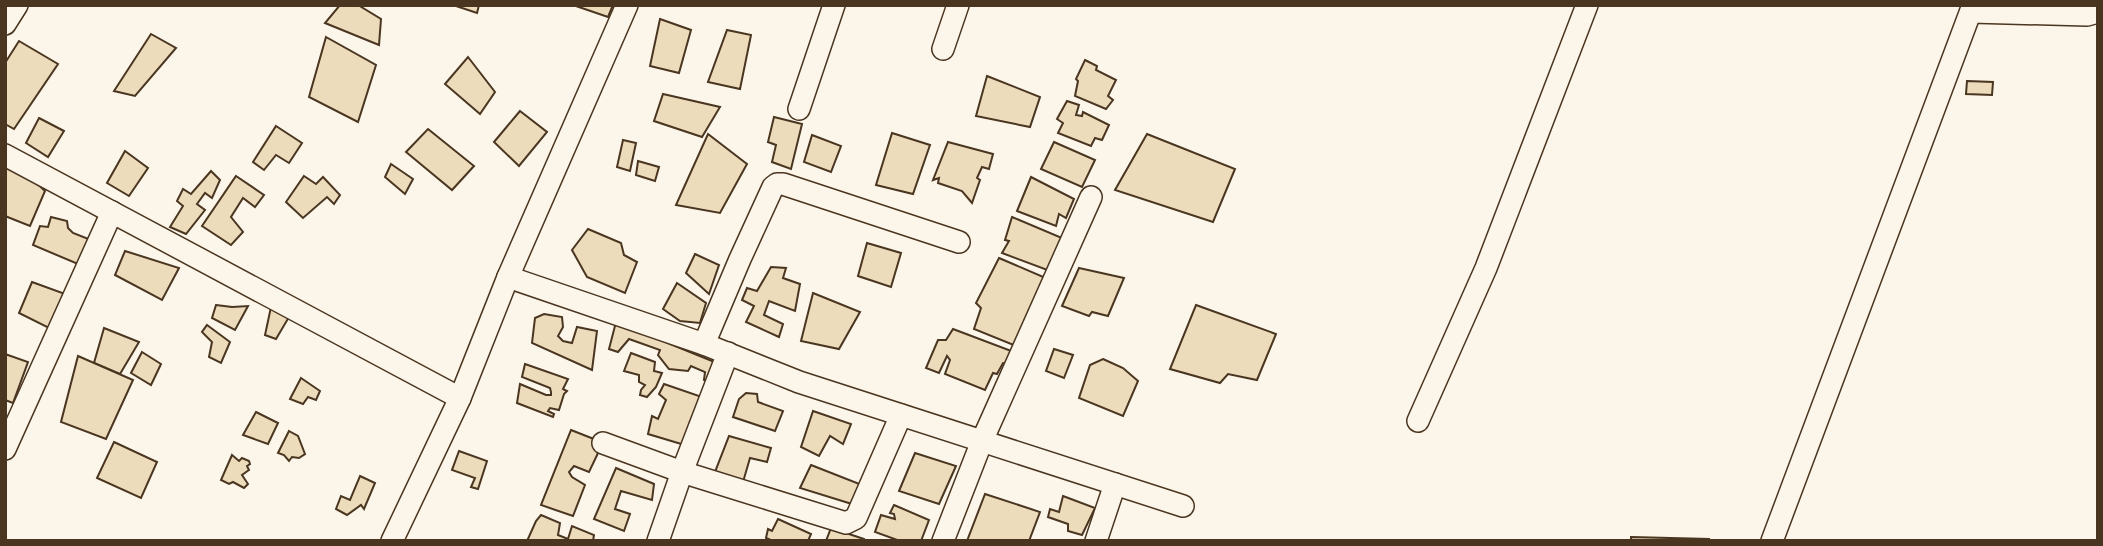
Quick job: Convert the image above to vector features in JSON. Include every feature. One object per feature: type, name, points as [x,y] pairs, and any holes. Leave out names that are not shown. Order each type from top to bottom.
[{"type":"street","points":[[5,24],[17,5]]},
{"type":"street","points":[[392,541],[460,398],[508,276],[627,5]]},
{"type":"street","points":[[799,109],[834,5]]},
{"type":"street","points":[[943,49],[958,5]]},
{"type":"street","points":[[1418,421],[1486,268],[1587,5]]},
{"type":"street","points":[[1772,541],[1972,9],[2087,15],[2098,12]]},
{"type":"street","points":[[5,155],[460,398]]},
{"type":"street","points":[[704,344],[773,187],[778,184],[959,242]]},
{"type":"street","points":[[943,541],[982,441],[1091,197]]},
{"type":"street","points":[[5,449],[111,212]]},
{"type":"street","points":[[508,276],[704,344],[799,382],[1183,506]]},
{"type":"street","points":[[658,541],[728,353]]},
{"type":"street","points":[[603,443],[682,472],[846,523],[856,518],[901,415]]},
{"type":"street","points":[[1096,541],[1115,484]]},
{"type":"building","points":[[340,5],[358,5],[381,19],[379,45],[325,23]]},
{"type":"building","points":[[453,5],[479,5],[477,13]]},
{"type":"building","points":[[573,5],[613,5],[608,17]]},
{"type":"building","points":[[660,19],[691,30],[679,73],[650,66]]},
{"type":"building","points":[[727,30],[751,35],[740,89],[708,82]]},
{"type":"building","points":[[151,34],[176,48],[135,96],[114,91]]},
{"type":"building","points":[[326,37],[376,65],[358,122],[309,97]]},
{"type":"building","points":[[19,41],[58,64],[14,129],[5,124],[5,63]]},
{"type":"building","points":[[468,57],[495,92],[480,114],[445,84]]},
{"type":"building","points":[[1085,60],[1097,66],[1096,70],[1116,80],[1108,96],[1113,100],[1106,109],[1075,96],[1078,81],[1076,79]]},
{"type":"building","points":[[987,76],[1040,97],[1030,127],[976,116]]},
{"type":"building","points":[[1967,81],[1993,82],[1992,95],[1966,94]]},
{"type":"building","points":[[663,94],[720,107],[702,137],[654,121]]},
{"type":"building","points":[[1067,101],[1079,105],[1076,115],[1082,116],[1083,112],[1109,125],[1102,140],[1095,138],[1091,146],[1058,133],[1063,123],[1057,119]]},
{"type":"building","points":[[520,111],[547,132],[519,166],[494,142]]},
{"type":"building","points":[[774,117],[802,124],[791,169],[772,162],[776,145],[768,142]]},
{"type":"building","points":[[39,118],[64,131],[48,157],[26,143]]},
{"type":"building","points":[[276,126],[302,143],[289,163],[276,155],[264,170],[253,162]]},
{"type":"building","points":[[428,129],[474,166],[452,190],[406,152]]},
{"type":"building","points":[[892,133],[930,145],[913,194],[876,185]]},
{"type":"building","points":[[708,134],[747,164],[720,213],[676,205]]},
{"type":"building","points":[[1147,134],[1235,169],[1213,222],[1115,190]]},
{"type":"building","points":[[812,135],[841,146],[831,172],[804,162]]},
{"type":"building","points":[[623,140],[636,143],[630,171],[617,167]]},
{"type":"building","points":[[948,142],[993,154],[989,169],[982,167],[977,178],[980,180],[972,203],[962,191],[938,183],[939,178],[933,180]]},
{"type":"building","points":[[1054,142],[1095,160],[1082,187],[1041,169]]},
{"type":"building","points":[[125,151],[148,168],[129,196],[107,183]]},
{"type":"building","points":[[8,156],[45,191],[30,226],[5,216],[5,162]]},
{"type":"building","points":[[638,161],[659,167],[655,181],[636,175]]},
{"type":"building","points":[[391,164],[413,179],[405,194],[385,177]]},
{"type":"building","points":[[211,171],[220,180],[212,198],[205,193],[197,204],[205,210],[186,234],[170,227],[183,206],[177,201],[183,189],[191,194]]},
{"type":"building","points":[[236,176],[264,195],[255,207],[243,198],[231,217],[243,232],[231,245],[202,226]]},
{"type":"building","points":[[304,176],[316,184],[323,177],[340,195],[334,204],[327,197],[303,218],[286,202]]},
{"type":"building","points":[[1031,177],[1074,199],[1066,218],[1059,214],[1056,226],[1017,211]]},
{"type":"building","points":[[51,217],[67,221],[68,228],[73,233],[91,240],[78,264],[33,245],[40,226],[48,227]]},
{"type":"building","points":[[1012,217],[1062,238],[1050,271],[1002,253],[1009,241],[1005,240]]},
{"type":"building","points":[[588,229],[621,243],[624,255],[637,262],[625,293],[587,277],[572,250]]},
{"type":"building","points":[[867,243],[901,253],[891,287],[858,276]]},
{"type":"building","points":[[125,251],[179,268],[162,300],[115,275]]},
{"type":"building","points":[[695,254],[719,265],[709,294],[686,273]]},
{"type":"building","points":[[999,258],[1048,279],[1016,346],[974,329],[981,308],[976,303]]},
{"type":"building","points":[[771,267],[786,268],[783,278],[800,284],[795,311],[769,301],[764,315],[783,324],[779,337],[746,322],[754,306],[742,300],[747,288],[757,291]]},
{"type":"building","points":[[1079,268],[1124,278],[1108,316],[1092,312],[1089,316],[1062,306]]},
{"type":"building","points":[[32,282],[68,295],[53,330],[19,313]]},
{"type":"building","points":[[677,283],[706,303],[700,323],[680,321],[663,309]]},
{"type":"building","points":[[813,293],[860,312],[839,349],[801,341]]},
{"type":"building","points":[[216,305],[248,306],[235,330],[212,318]]},
{"type":"building","points":[[1196,305],[1276,334],[1257,380],[1228,374],[1220,383],[1170,369]]},
{"type":"building","points":[[271,307],[289,317],[276,339],[265,335]]},
{"type":"building","points":[[544,314],[562,317],[563,327],[558,336],[563,341],[572,343],[577,327],[597,331],[592,370],[532,343],[535,318]]},
{"type":"building","points":[[616,322],[717,363],[711,381],[704,380],[705,372],[691,366],[688,371],[669,369],[658,355],[660,350],[629,339],[618,352],[609,349]]},
{"type":"building","points":[[207,325],[230,342],[221,363],[209,357],[212,342],[202,332]]},
{"type":"building","points":[[104,328],[139,342],[120,374],[94,363]]},
{"type":"building","points":[[953,329],[1014,352],[1008,364],[1003,363],[997,374],[993,373],[985,390],[945,374],[950,360],[947,356],[939,373],[926,368],[938,340],[946,340]]},
{"type":"building","points":[[1054,349],[1073,355],[1064,378],[1046,371]]},
{"type":"building","points":[[142,352],[161,364],[151,385],[131,373]]},
{"type":"building","points":[[631,353],[655,362],[654,371],[662,373],[656,387],[647,397],[640,395],[645,385],[639,382],[639,375],[624,371]]},
{"type":"building","points":[[5,354],[28,362],[13,403],[5,400]]},
{"type":"building","points":[[78,356],[133,380],[106,439],[61,422]]},
{"type":"building","points":[[1103,359],[1123,368],[1138,381],[1123,416],[1079,398],[1090,365]]},
{"type":"building","points":[[525,364],[568,379],[563,389],[567,391],[559,410],[550,408],[548,411],[554,414],[553,417],[517,403],[520,384],[551,395],[550,388],[522,377]]},
{"type":"building","points":[[301,378],[320,391],[316,400],[308,397],[303,404],[290,399]]},
{"type":"building","points":[[664,384],[705,398],[688,446],[648,434],[652,416],[658,419],[666,400],[659,394]]},
{"type":"building","points":[[746,393],[757,394],[758,402],[783,411],[775,431],[733,417],[739,399]]},
{"type":"building","points":[[813,411],[851,424],[843,444],[830,436],[819,456],[801,447]]},
{"type":"building","points":[[256,412],[278,423],[268,444],[243,435]]},
{"type":"building","points":[[571,430],[599,441],[599,451],[589,472],[574,466],[569,472],[585,485],[573,516],[541,505]]},
{"type":"building","points":[[289,431],[298,436],[305,454],[299,458],[292,457],[289,461],[278,453]]},
{"type":"building","points":[[729,436],[771,448],[767,462],[750,458],[743,482],[715,472]]},
{"type":"building","points":[[114,442],[157,462],[141,498],[97,478]]},
{"type":"building","points":[[459,451],[487,461],[478,489],[471,487],[475,478],[452,470]]},
{"type":"building","points":[[915,453],[956,466],[939,504],[899,491]]},
{"type":"building","points":[[232,455],[239,461],[242,458],[249,461],[249,470],[242,475],[248,484],[244,488],[221,480]]},
{"type":"building","points":[[811,465],[862,485],[852,504],[800,488]]},
{"type":"building","points":[[616,468],[654,484],[652,500],[621,491],[615,509],[630,514],[624,531],[594,519]]},
{"type":"building","points":[[360,476],[375,483],[364,509],[361,505],[347,515],[336,509],[341,496],[350,500]]},
{"type":"building","points":[[985,494],[1040,512],[1029,541],[967,541]]},
{"type":"building","points":[[1063,496],[1095,508],[1082,535],[1068,531],[1068,524],[1048,517],[1050,509],[1059,512]]},
{"type":"building","points":[[894,505],[929,520],[921,541],[900,541],[875,532],[881,515],[895,519],[894,514],[890,513]]},
{"type":"building","points":[[541,515],[560,523],[558,535],[568,539],[572,526],[594,535],[593,541],[527,541]]},
{"type":"building","points":[[778,519],[811,534],[808,541],[773,541],[766,538],[768,529],[772,531]]},
{"type":"building","points":[[831,528],[864,539],[864,541],[826,541]]},
{"type":"building","points":[[1631,537],[1709,539],[1709,541],[1631,541]]}]
